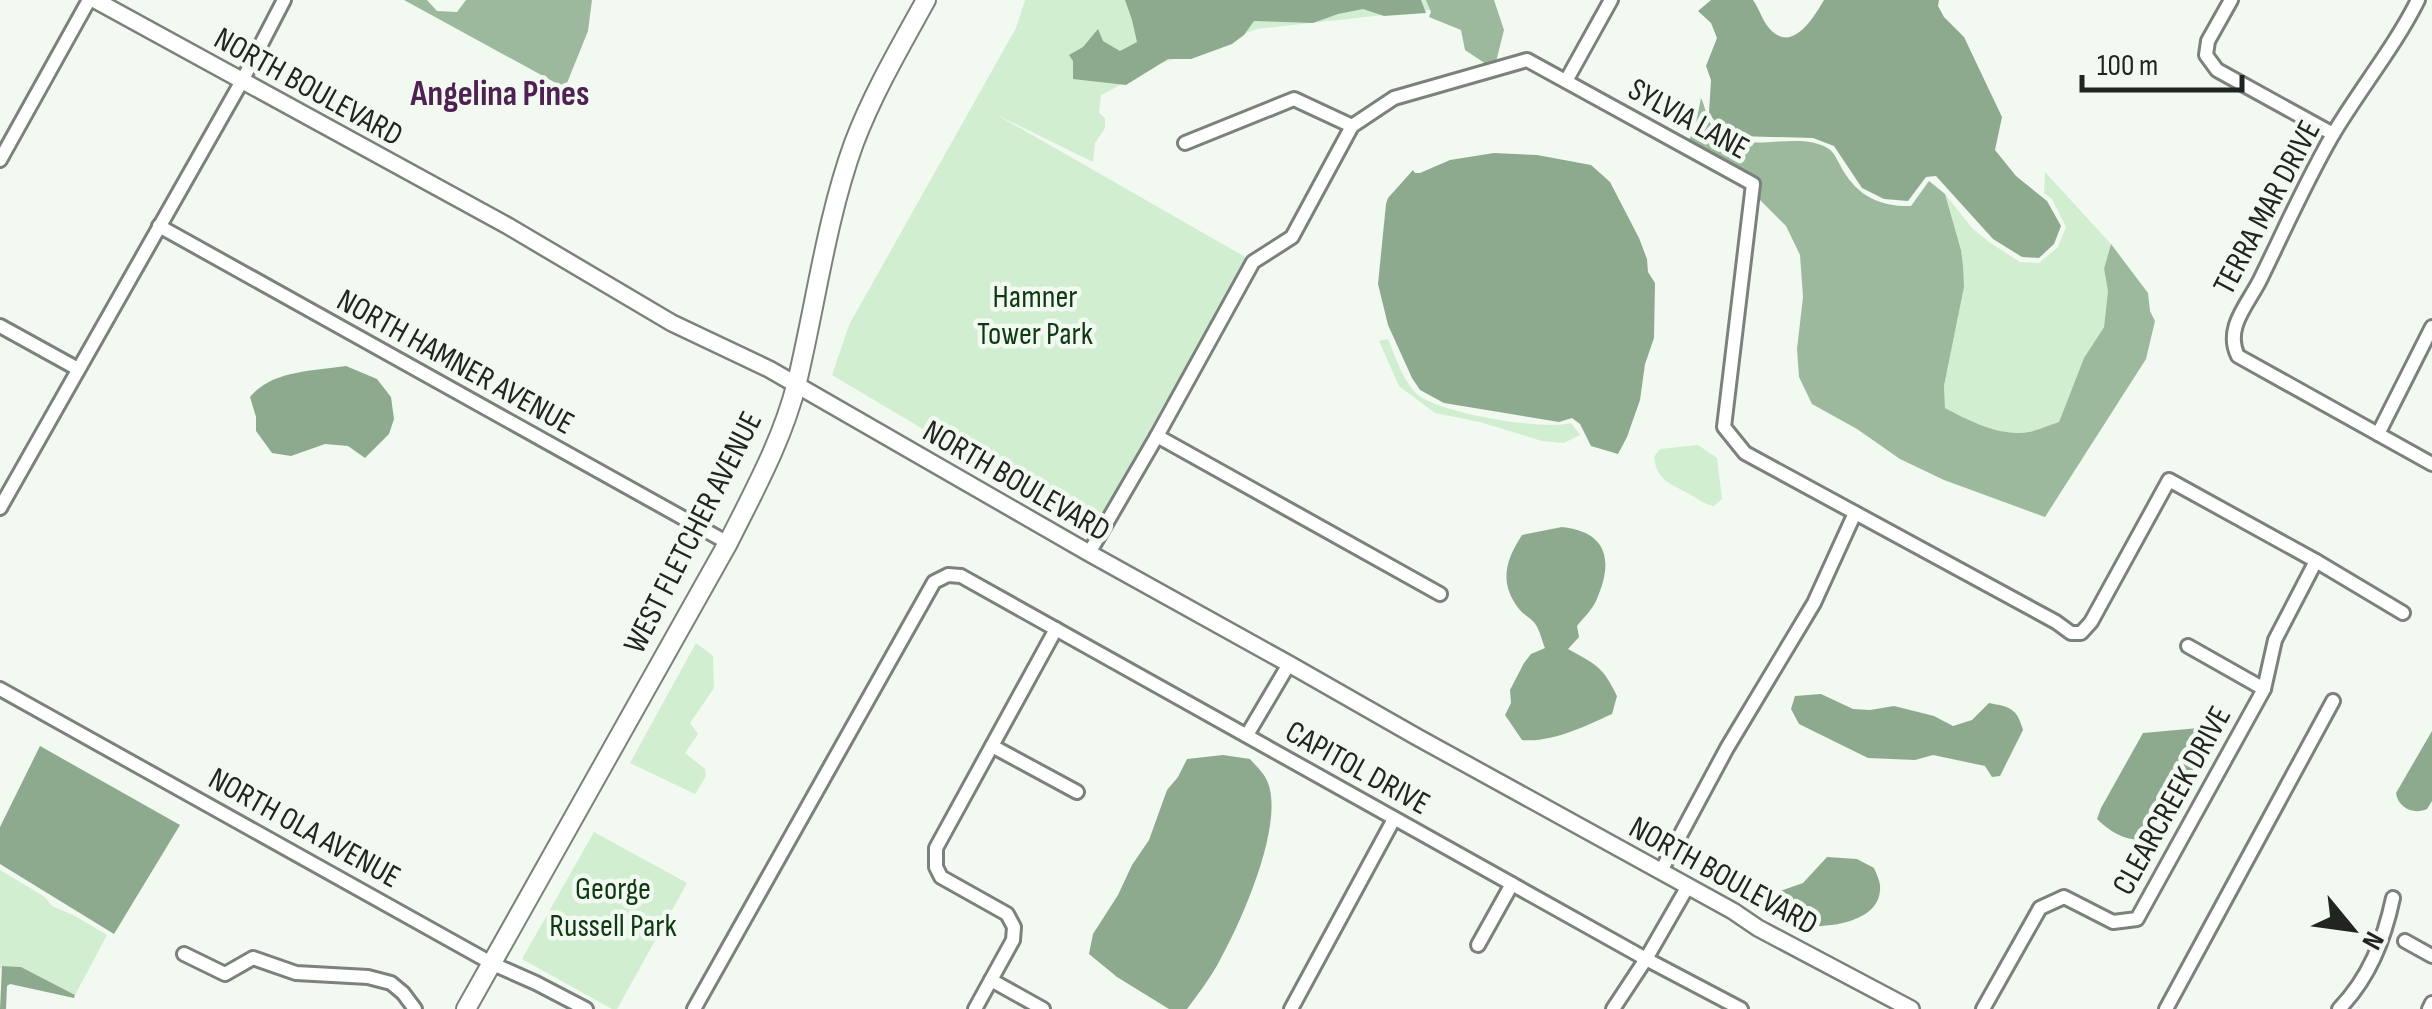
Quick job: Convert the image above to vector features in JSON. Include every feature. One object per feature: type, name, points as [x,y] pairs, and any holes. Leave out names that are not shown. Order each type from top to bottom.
[{"type":"main road","name":"WEST FLETCHER AVENUE","points":[[466,1009],[728,543],[768,464],[796,386],[853,146],[881,81],[926,0]]},
{"type":"street","name":"NORTH BOULEVARD","points":[[92,0],[508,226],[672,323],[796,386],[1758,928],[1911,1009]]},
{"type":"street","points":[[0,160],[92,0]]},
{"type":"street","points":[[0,508],[284,0]]},
{"type":"street","points":[[1566,81],[1611,0]]},
{"type":"street","points":[[2231,0],[2208,41],[2206,55],[2217,70],[2334,134]]},
{"type":"street","name":"TERRA MAR DRIVE","points":[[2418,0],[2334,134],[2292,210],[2234,326],[2232,346],[2238,356],[2432,464]]},
{"type":"street","name":"SYLVIA LANE","points":[[1089,553],[1253,262],[1292,237],[1352,126],[1394,98],[1527,60],[1752,184],[1724,427],[1744,453],[2076,634],[2091,622],[2169,480],[2316,562]]},
{"type":"street","points":[[1184,143],[1294,99],[1352,126]]},
{"type":"street","name":"NORTH HAMNER AVENUE","points":[[158,226],[728,543]]},
{"type":"street","points":[[0,326],[78,369]]},
{"type":"street","points":[[2378,434],[2432,326]]},
{"type":"street","points":[[1158,436],[1440,594]]},
{"type":"street","points":[[1662,872],[1727,748],[1814,603],[1854,513]]},
{"type":"street","points":[[2316,562],[2403,613]]},
{"type":"street","name":"CLEARCREEK DRIVE","points":[[1983,1009],[2040,908],[2064,897],[2113,922],[2136,919],[2264,690],[2275,640],[2316,562]]},
{"type":"street","name":"CAPITOL DRIVE","points":[[694,1009],[934,582],[948,575],[961,576],[1740,1009]]},
{"type":"street","points":[[975,1009],[1014,940],[1014,927],[1007,914],[941,876],[936,867],[936,848],[1056,629]]},
{"type":"street","points":[[2188,646],[2264,690]]},
{"type":"street","points":[[1247,736],[1289,664]]},
{"type":"street","name":"NORTH OLA AVENUE","points":[[0,689],[492,964],[586,1009]]},
{"type":"street","points":[[2166,1009],[2333,700]]},
{"type":"street","points":[[992,746],[1077,792]]},
{"type":"street","points":[[1291,1009],[1394,819]]},
{"type":"street","points":[[1478,945],[1512,884]]},
{"type":"street","points":[[1614,1009],[1688,886]]},
{"type":"street","points":[[2339,1009],[2369,971],[2387,927],[2393,898]]},
{"type":"street","points":[[2406,941],[2432,956]]},
{"type":"street","points":[[184,954],[225,974],[253,958],[296,973],[368,977],[390,983],[415,1009]]},
{"type":"street","points":[[991,980],[1043,1009]]},
{"type":"green space","name":"Hamner Tower Park","points":[[1025,0],[1479,0],[1474,5],[1257,29],[1160,64],[1101,95],[1099,113],[1105,118],[1105,128],[1095,143],[1093,162],[997,115],[1247,258],[1093,530],[832,375],[849,325],[1016,28]]},
{"type":"green space","points":[[2045,172],[2111,244],[2104,269],[2108,291],[2104,327],[2084,358],[2059,422],[2029,432],[2007,432],[1945,409],[1944,386],[1964,287],[1961,250],[1945,194],[1972,228],[1989,242],[2020,262],[2039,263],[2058,247],[2066,227],[2052,199],[2044,193]]},
{"type":"green space","points":[[1388,339],[1408,384],[1430,402],[1516,422],[1571,423],[1580,435],[1564,443],[1542,441],[1435,413],[1399,386],[1379,341]]},
{"type":"green space","points":[[1698,445],[1717,458],[1722,499],[1714,506],[1667,482],[1656,466],[1654,457],[1660,449]]},
{"type":"green space","points":[[696,643],[713,656],[714,688],[690,723],[698,734],[685,753],[705,769],[706,776],[695,794],[630,763]]},
{"type":"green space","name":"George Russell Park","points":[[594,832],[687,883],[617,1009],[522,959]]},
{"type":"green space","points":[[0,870],[45,897],[52,906],[107,935],[75,995],[21,967],[0,969]]},
{"type":"shaded area","points":[[404,0],[427,0],[437,11],[457,12],[466,0],[592,0],[588,31],[565,88]]},
{"type":"shaded area","points":[[1125,0],[1421,0],[1426,13],[1384,16],[1363,9],[1313,23],[1254,21],[1232,44],[1191,59],[1168,59],[1126,85],[1073,79],[1069,55],[1083,47],[1098,29],[1103,41],[1120,51],[1137,42]]},
{"type":"shaded area","points":[[1426,0],[1494,0],[1504,30],[1496,62],[1486,64],[1465,50],[1461,30],[1429,17]]},
{"type":"shaded area","points":[[1711,0],[1753,0],[1769,28],[1786,37],[1801,30],[1824,0],[1939,0],[1944,17],[1964,37],[2002,117],[1995,150],[2016,176],[2047,201],[2061,226],[2054,244],[2039,258],[2022,257],[1993,239],[1936,176],[1926,177],[1908,201],[1884,199],[1862,188],[1834,146],[1813,138],[1737,136],[1721,130],[1709,113],[1711,80],[1706,66],[1717,38],[1711,23],[1698,11]]},
{"type":"shaded area","points":[[1701,98],[1710,123],[1728,138],[1742,142],[1803,141],[1829,149],[1852,183],[1874,200],[1911,206],[1929,181],[1945,194],[1961,250],[1964,287],[1944,386],[1945,408],[1986,427],[2018,433],[2059,422],[2084,358],[2104,327],[2108,291],[2104,269],[2111,244],[2148,293],[2155,321],[2146,359],[2045,517],[1944,480],[1900,459],[1812,404],[1799,377],[1797,349],[1803,297],[1800,255],[1786,226],[1757,197],[1759,185],[1688,142]]},
{"type":"shaded area","points":[[1494,153],[1537,155],[1591,165],[1610,182],[1639,238],[1655,283],[1654,338],[1645,364],[1640,400],[1618,454],[1591,446],[1580,424],[1572,418],[1559,422],[1444,403],[1420,390],[1388,325],[1378,284],[1388,198],[1413,170],[1420,173],[1450,160]]},
{"type":"shaded area","points":[[346,366],[377,379],[391,397],[394,419],[389,434],[365,458],[348,446],[325,444],[291,456],[272,453],[256,431],[250,397],[282,377]]},
{"type":"shaded area","points":[[1562,527],[1598,542],[1605,561],[1602,587],[1577,626],[1579,637],[1568,649],[1597,667],[1617,696],[1612,714],[1556,736],[1522,740],[1505,715],[1511,703],[1510,690],[1531,654],[1545,648],[1536,625],[1519,609],[1509,590],[1508,563],[1522,535]]},
{"type":"shaded area","points":[[1821,694],[1853,709],[1894,706],[1934,716],[1953,726],[1972,720],[1989,703],[2012,710],[2023,730],[2000,776],[1992,777],[1985,766],[1933,755],[1915,760],[1868,758],[1799,724],[1791,709],[1795,696]]},
{"type":"shaded area","points":[[2199,728],[2207,741],[2175,804],[2151,839],[2122,836],[2097,819],[2143,733]]},
{"type":"shaded area","points":[[2432,731],[2432,801],[2427,809],[2412,811],[2400,803],[2396,793]]},
{"type":"shaded area","points":[[40,746],[180,825],[114,934],[0,864],[0,827]]},
{"type":"shaded area","points":[[1223,755],[1250,759],[1267,780],[1271,801],[1266,847],[1249,897],[1214,971],[1187,1009],[1169,1009],[1117,977],[1089,954],[1093,934],[1149,840],[1167,790],[1187,759]]},
{"type":"shaded area","points":[[1827,857],[1857,859],[1874,868],[1880,890],[1871,910],[1850,921],[1825,926],[1802,925],[1780,917],[1771,900],[1777,892],[1803,883]]},
{"type":"shaded area","points":[[2,966],[21,967],[75,995],[74,998],[10,984],[6,1009],[0,1009]]},
{"type":"district","name":"Angelina Pines","points":[[500,93]]}]
